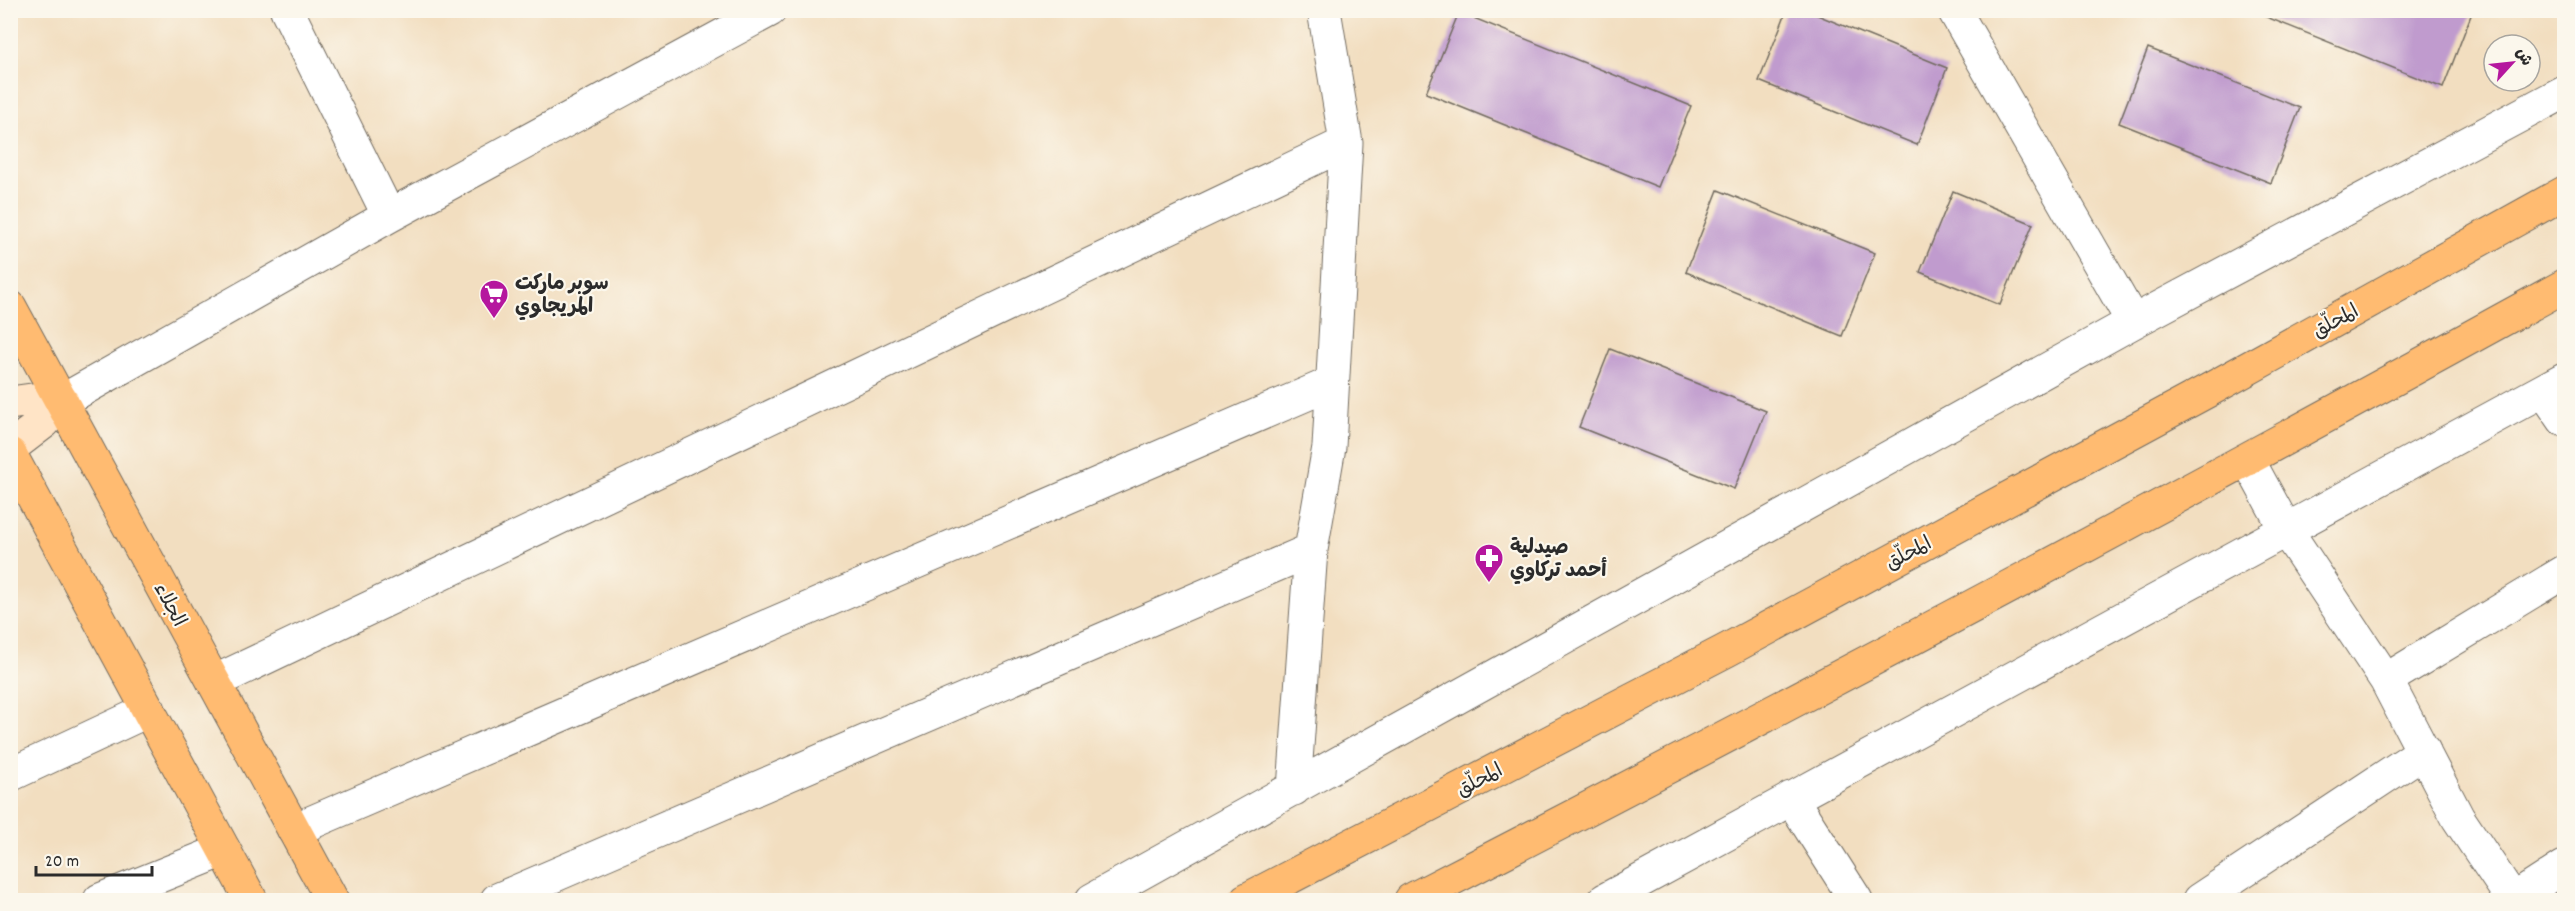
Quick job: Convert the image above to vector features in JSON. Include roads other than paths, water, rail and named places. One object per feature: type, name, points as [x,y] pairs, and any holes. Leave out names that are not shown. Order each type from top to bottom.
[{"type":"highway","name":"المحلّق","points":[[1246,900],[1727,650],[2209,390],[2565,193]]},
{"type":"highway","points":[[1411,900],[1756,723],[2248,460],[2565,286]]},
{"type":"highway","name":"الجلاء","points":[[10,307],[332,900]]},
{"type":"highway","points":[[10,454],[251,900]]},
{"type":"street","points":[[288,10],[389,216]]},
{"type":"street","points":[[10,448],[44,423],[62,401],[389,216],[770,10]]},
{"type":"street","points":[[1294,789],[1311,550],[1329,447],[1346,143],[1324,10]]},
{"type":"street","points":[[1954,10],[2133,322]]},
{"type":"street","points":[[1092,900],[2133,322],[2565,92]]},
{"type":"street","points":[[214,682],[1346,143]]},
{"type":"street","points":[[294,830],[1332,383]]},
{"type":"street","points":[[1605,900],[2554,385],[2565,420]]},
{"type":"street","points":[[10,403],[39,399],[62,401]]},
{"type":"street","points":[[2248,460],[2286,531],[2386,680],[2458,818],[2513,900],[2565,867]]},
{"type":"street","points":[[497,900],[1311,550]]},
{"type":"street","points":[[2386,680],[2565,572]]},
{"type":"street","points":[[10,774],[149,710]]},
{"type":"street","points":[[2199,900],[2424,751]]},
{"type":"street","points":[[1791,798],[1856,900]]},
{"type":"street","points":[[100,900],[224,850]]},
{"type":"place","name":"سوبر ماركت المريجاوي","points":[[494,320]]},
{"type":"place","name":"صيدلية أحمد تركاوي","points":[[1489,584]]}]
